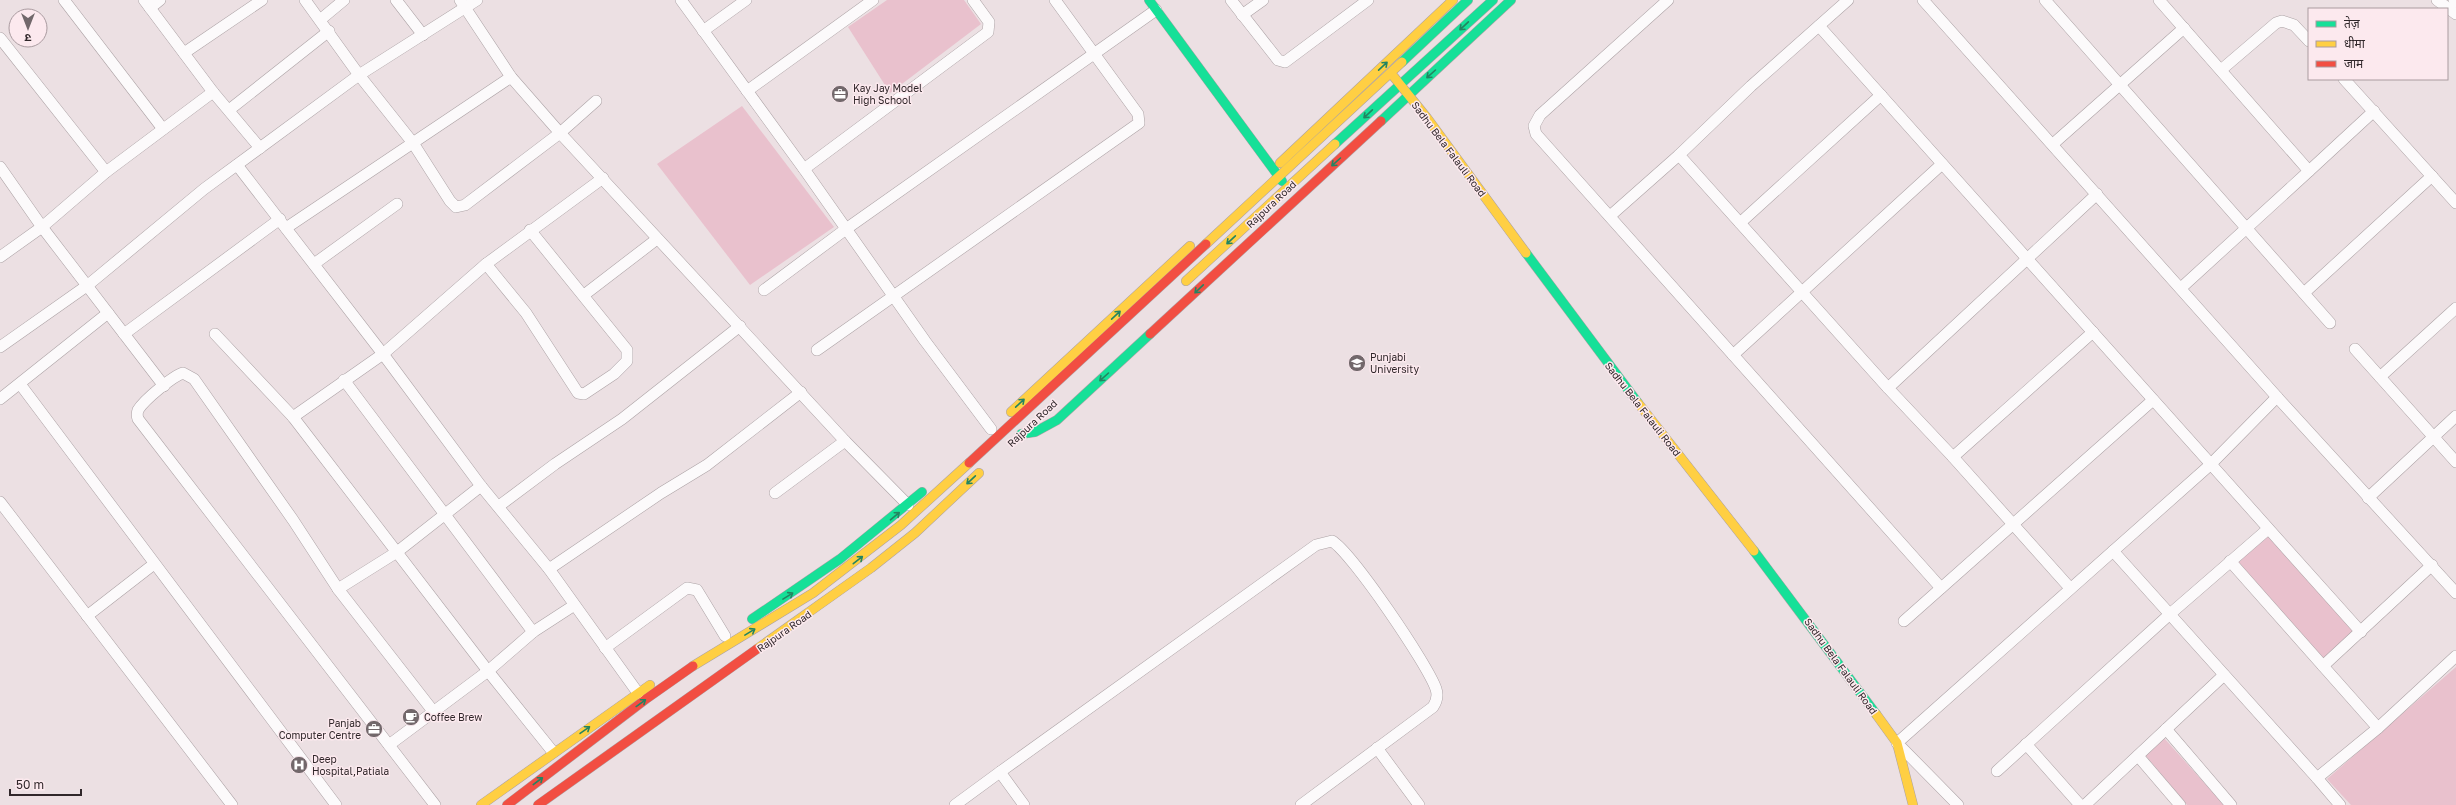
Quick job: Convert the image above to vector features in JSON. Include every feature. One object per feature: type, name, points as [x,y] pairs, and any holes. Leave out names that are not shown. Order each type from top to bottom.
[{"type":"main road","points":[[1149,0],[1275,173],[1288,188]]},
{"type":"main road","points":[[481,805],[553,752],[638,693],[804,585],[874,534],[1275,173],[1453,0]]},
{"type":"main road","name":"Rajpura Road","points":[[507,805],[658,691],[702,660],[813,593],[901,525],[1139,308],[1275,173],[1320,140],[1468,0]]},
{"type":"main road","name":"Rajpura Road","points":[[1182,286],[1493,0]]},
{"type":"main road","points":[[1408,95],[1511,0]]},
{"type":"main road","name":"Sadhu Bela Falauli Road","points":[[1390,73],[1427,118],[1614,372],[1783,588],[1897,743]]},
{"type":"main road","name":"Rajpura Road","points":[[1038,418],[1018,437],[1035,432],[1057,420],[1408,95]]},
{"type":"main road","name":"Rajpura Road","points":[[538,805],[871,568],[915,533],[987,465]]},
{"type":"main road","points":[[548,805],[647,733],[820,616],[845,596],[871,568]]},
{"type":"main road","points":[[804,585],[813,593]]},
{"type":"main road","points":[[1897,743],[1906,780],[1911,792],[1913,805]]},
{"type":"main road","points":[[1911,792],[1923,805]]},
{"type":"street","points":[[64,0],[163,129]]},
{"type":"street","points":[[160,0],[147,4],[228,110],[260,148]]},
{"type":"street","points":[[184,53],[262,0]]},
{"type":"street","points":[[305,0],[329,31],[359,75],[413,143],[450,201],[459,207],[466,205],[560,133],[596,101]]},
{"type":"street","points":[[320,20],[344,0]]},
{"type":"street","points":[[396,0],[423,35]]},
{"type":"street","points":[[0,347],[88,285],[204,189],[359,75],[423,35],[463,4],[477,0]]},
{"type":"street","points":[[681,0],[804,169],[893,295],[992,429]]},
{"type":"street","points":[[704,31],[746,0]]},
{"type":"street","points":[[747,91],[873,0]]},
{"type":"street","points":[[804,169],[988,32],[989,22],[973,0]]},
{"type":"street","points":[[817,350],[1139,122],[1138,114],[1055,0]]},
{"type":"street","points":[[1231,0],[1278,60],[1285,62],[1368,0]]},
{"type":"street","points":[[1242,15],[1263,0]]},
{"type":"street","points":[[1668,0],[1540,115],[1535,122],[1536,134],[1941,588]]},
{"type":"street","points":[[1610,216],[1679,155],[1848,0]]},
{"type":"street","points":[[1923,0],[2182,288],[2277,397],[2456,593]]},
{"type":"street","points":[[2045,0],[2248,227],[2330,323]]},
{"type":"street","points":[[2159,0],[2309,171]]},
{"type":"street","points":[[2437,0],[2448,8]]},
{"type":"street","points":[[463,4],[511,77],[560,133],[845,441],[908,505]]},
{"type":"street","points":[[764,290],[846,229],[1156,10]]},
{"type":"street","points":[[2221,70],[2276,23],[2282,21],[2294,25],[2308,40]]},
{"type":"street","points":[[1819,26],[2210,465],[2361,632]]},
{"type":"street","points":[[2053,144],[2184,28]]},
{"type":"street","points":[[228,110],[329,31]]},
{"type":"street","points":[[0,38],[106,172]]},
{"type":"street","points":[[286,228],[511,77]]},
{"type":"street","points":[[2345,80],[2456,203]]},
{"type":"street","points":[[0,257],[42,227],[106,172],[214,92]]},
{"type":"street","points":[[1740,223],[1881,95]]},
{"type":"street","points":[[2182,288],[2374,111]]},
{"type":"street","points":[[1679,155],[1801,292],[2070,588]]},
{"type":"street","points":[[1733,355],[1942,164]]},
{"type":"street","points":[[237,165],[383,354],[481,486],[499,506],[549,569],[573,606],[638,693]]},
{"type":"street","points":[[0,167],[4,181],[88,285],[164,386]]},
{"type":"street","points":[[2304,293],[2432,176]]},
{"type":"street","points":[[293,417],[383,354],[486,264],[530,230],[603,178]]},
{"type":"street","points":[[1888,388],[2028,260],[2097,194]]},
{"type":"street","points":[[314,264],[397,204]]},
{"type":"street","points":[[124,334],[280,219]]},
{"type":"street","points":[[486,264],[526,313],[572,388],[578,393],[584,394],[614,374],[627,361],[627,350],[530,230]]},
{"type":"street","points":[[584,295],[657,239]]},
{"type":"street","points":[[2380,377],[2456,308]]},
{"type":"street","points":[[0,399],[108,313]]},
{"type":"street","points":[[499,506],[555,464],[622,418],[740,326]]},
{"type":"street","points":[[1953,458],[2093,332]]},
{"type":"street","points":[[215,334],[293,417],[488,671],[553,752]]},
{"type":"street","points":[[2356,349],[2456,462]]},
{"type":"street","points":[[433,711],[338,589],[293,520],[194,379],[183,373],[173,377],[140,407],[137,414],[138,420],[436,805]]},
{"type":"street","points":[[344,380],[446,513],[533,632]]},
{"type":"street","points":[[20,384],[336,805]]},
{"type":"street","points":[[549,569],[661,493],[707,465],[801,392]]},
{"type":"street","points":[[1958,805],[1897,743],[2210,465],[2277,397]]},
{"type":"street","points":[[1904,621],[2013,526],[2153,400]]},
{"type":"street","points":[[2368,498],[2456,416]]},
{"type":"street","points":[[775,492],[845,441]]},
{"type":"street","points":[[338,589],[397,552],[481,486]]},
{"type":"street","points":[[0,502],[232,805]]},
{"type":"street","points":[[1997,771],[2170,614],[2268,529]]},
{"type":"street","points":[[955,805],[1324,541],[1332,541],[1337,544],[1356,568],[1417,653],[1436,689],[1436,702],[1433,707],[1301,805]]},
{"type":"street","points":[[2113,551],[2340,805]]},
{"type":"street","points":[[2230,562],[2378,728]]},
{"type":"street","points":[[87,616],[154,564]]},
{"type":"street","points":[[2322,666],[2361,632],[2432,565]]},
{"type":"street","points":[[605,648],[687,588],[697,590],[725,636]]},
{"type":"street","points":[[389,745],[488,671],[533,632],[573,606]]},
{"type":"street","points":[[2317,778],[2378,728],[2456,656]]},
{"type":"street","points":[[2085,805],[2224,675]]},
{"type":"street","points":[[2166,729],[2231,805]]},
{"type":"street","points":[[2026,744],[2080,805]]},
{"type":"street","points":[[1377,748],[1419,805]]},
{"type":"street","points":[[2138,756],[2180,805]]},
{"type":"street","points":[[1000,772],[1024,805]]},
{"type":"shaded area","points":[[887,0],[964,0],[981,24],[890,93],[848,27]]},
{"type":"shaded area","points":[[742,106],[834,227],[750,285],[657,164]]},
{"type":"shaded area","points":[[2268,535],[2356,632],[2322,660],[2237,561]]},
{"type":"shaded area","points":[[2456,667],[2456,805],[2351,805],[2327,779]]},
{"type":"shaded area","points":[[2164,738],[2224,805],[2187,805],[2145,755]]},
{"type":"traffic: fast","points":[[1149,0],[1282,181]]},
{"type":"traffic: fast","points":[[1402,62],[1468,0]]},
{"type":"traffic: fast","points":[[1335,144],[1493,0]]},
{"type":"traffic: fast","points":[[1381,121],[1511,0]]},
{"type":"traffic: fast","points":[[1526,253],[1638,403]]},
{"type":"traffic: fast","points":[[1021,434],[1035,432],[1057,420],[1150,334]]},
{"type":"traffic: fast","points":[[752,619],[840,559],[922,492]]},
{"type":"traffic: fast","points":[[1754,551],[1876,714]]},
{"type":"traffic: slow","points":[[1280,163],[1453,0]]},
{"type":"traffic: slow","points":[[1206,244],[1402,62]]},
{"type":"traffic: slow","points":[[1394,77],[1427,118],[1526,253]]},
{"type":"traffic: slow","points":[[1186,281],[1335,144]]},
{"type":"traffic: slow","points":[[1011,412],[1190,246]]},
{"type":"traffic: slow","points":[[1638,403],[1754,551]]},
{"type":"traffic: slow","points":[[693,666],[813,593],[901,525],[969,463]]},
{"type":"traffic: slow","points":[[757,649],[871,568],[915,533],[979,473]]},
{"type":"traffic: slow","points":[[481,805],[650,685]]},
{"type":"traffic: slow","points":[[1876,714],[1897,743],[1913,805]]},
{"type":"traffic: jam","points":[[1150,334],[1381,121]]},
{"type":"traffic: jam","points":[[969,463],[1206,244]]},
{"type":"traffic: jam","points":[[538,805],[757,649]]},
{"type":"traffic: jam","points":[[507,805],[646,699],[693,666]]},
{"type":"place","name":"Kay Jay Model High School","points":[[840,94]]},
{"type":"place","name":"Punjabi University","points":[[1357,363]]},
{"type":"place","name":"Coffee Brew","points":[[411,717]]},
{"type":"place","name":"Panjab Computer Centre","points":[[374,729]]},
{"type":"place","name":"Deep Hospital,Patiala","points":[[299,765]]}]
